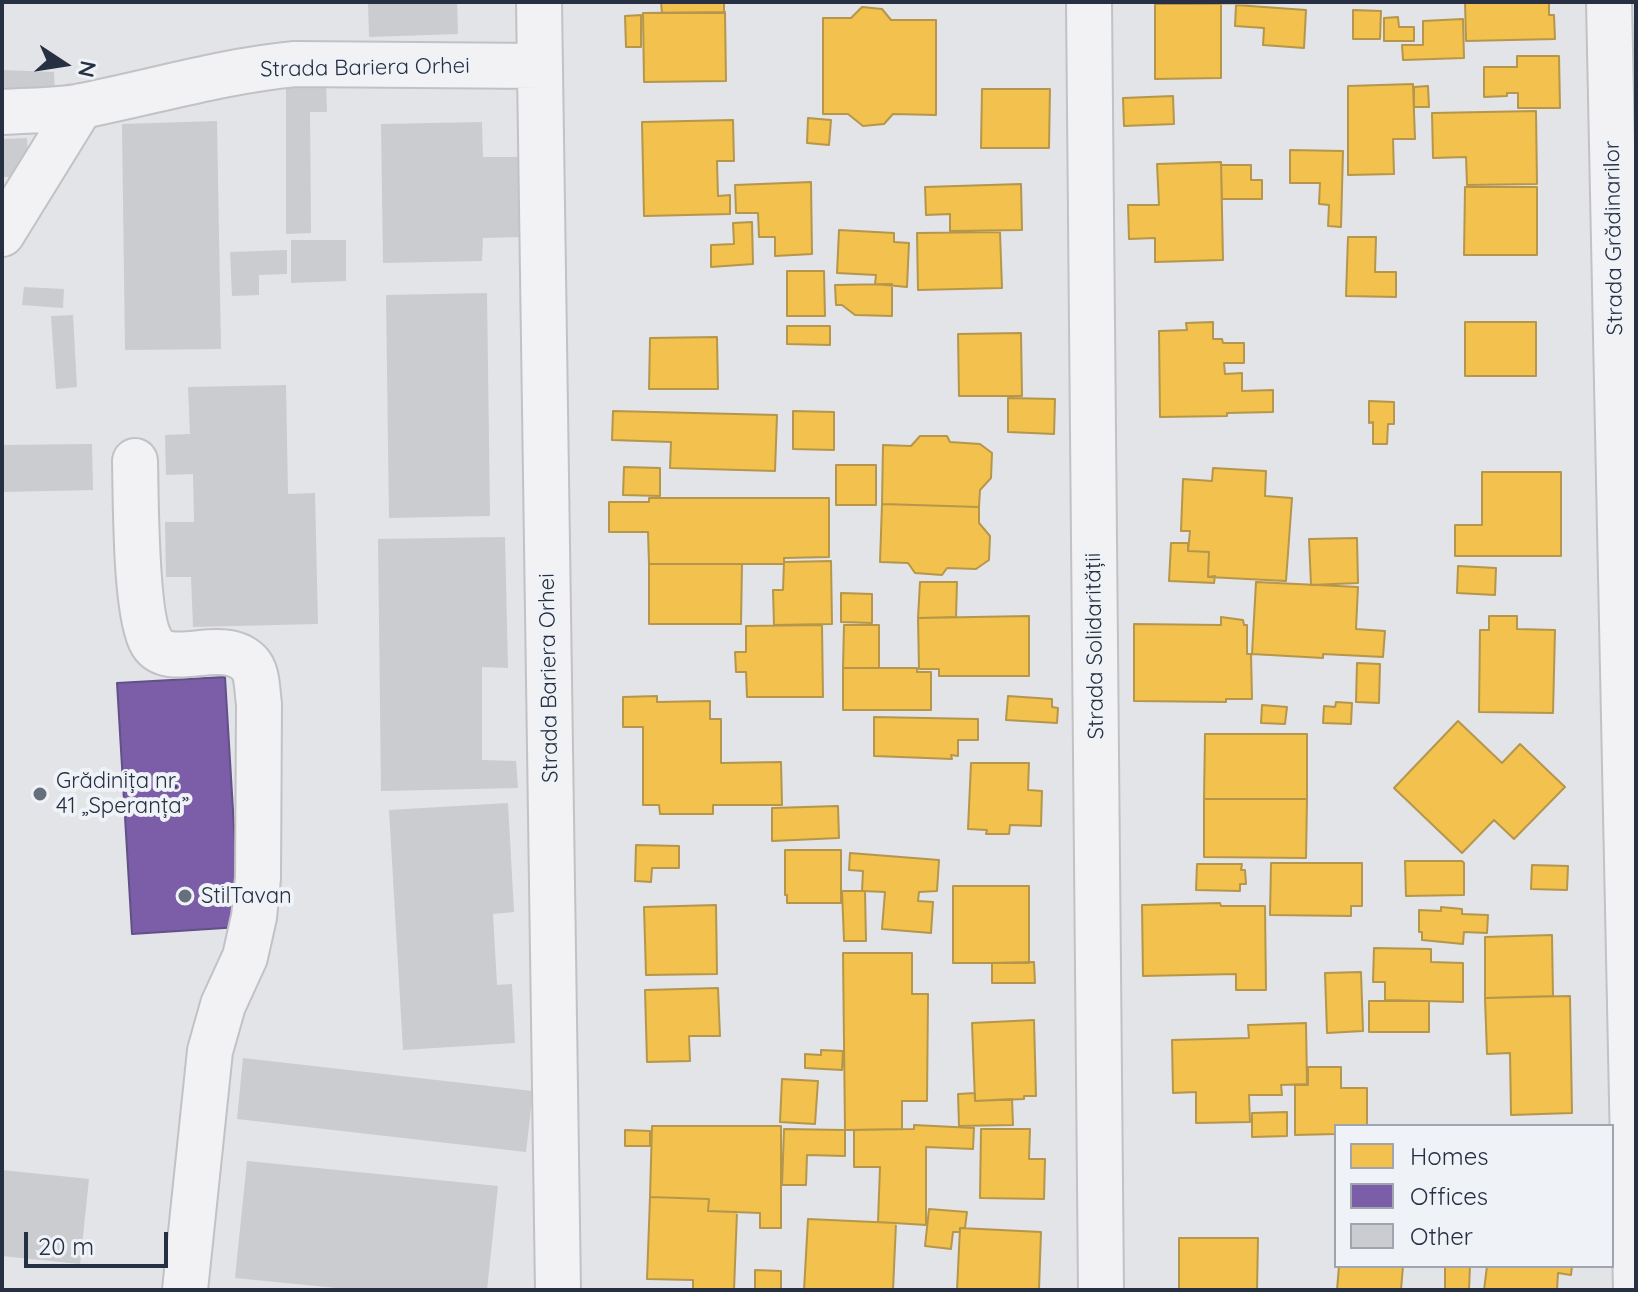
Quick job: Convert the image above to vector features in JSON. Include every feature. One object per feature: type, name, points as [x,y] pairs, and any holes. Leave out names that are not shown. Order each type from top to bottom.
[{"type":"street","name":"Strada Bariera Orhei","points":[[539,2],[558,1290]]},
{"type":"street","name":"Strada Solidarității","points":[[1089,2],[1101,1290]]},
{"type":"street","name":"Strada Grădinarilor","points":[[1609,2],[1636,1290]]},
{"type":"street","name":"Strada Bariera Orhei","points":[[2,112],[81,106],[186,81],[280,66],[539,66]]},
{"type":"street","points":[[2,234],[81,106]]},
{"type":"street","points":[[135,461],[140,581],[146,631],[154,647],[171,655],[214,650],[235,654],[250,664],[256,679],[259,704],[258,878],[254,917],[245,957],[223,1005],[210,1051],[185,1290]]},
{"type":"building: Homes","points":[[661,2],[724,2],[724,13],[662,13]]},
{"type":"building: Homes","points":[[1283,2],[1283,3],[1155,4]]},
{"type":"building: Homes","points":[[1465,2],[1549,2],[1549,15],[1554,15],[1555,39],[1466,41]]},
{"type":"building: Homes","points":[[1155,4],[1221,4],[1221,78],[1155,79]]},
{"type":"building: Homes","points":[[1236,5],[1306,10],[1304,48],[1263,45],[1264,28],[1235,26]]},
{"type":"building: Homes","points":[[862,7],[882,9],[891,20],[936,20],[936,115],[893,114],[884,124],[863,126],[848,114],[823,114],[823,18],[851,18]]},
{"type":"building: Homes","points":[[1353,10],[1381,11],[1380,39],[1353,39]]},
{"type":"building: Homes","points":[[725,12],[726,81],[644,82],[643,13]]},
{"type":"building: Homes","points":[[641,15],[641,47],[626,47],[625,16]]},
{"type":"building: Homes","points":[[1398,17],[1399,27],[1414,27],[1414,41],[1384,41],[1384,18]]},
{"type":"building: Homes","points":[[1463,19],[1464,58],[1403,60],[1402,45],[1423,45],[1423,21]]},
{"type":"building: Homes","points":[[1517,56],[1559,56],[1560,108],[1518,108],[1518,93],[1484,97],[1484,67],[1517,67]]},
{"type":"building: Homes","points":[[1413,84],[1415,139],[1393,139],[1394,174],[1348,175],[1348,86]]},
{"type":"building: Homes","points":[[1428,86],[1429,107],[1414,107],[1414,87]]},
{"type":"building: Homes","points":[[982,89],[1050,89],[1049,148],[981,148]]},
{"type":"building: Homes","points":[[1173,96],[1174,124],[1124,126],[1123,98]]},
{"type":"building: Homes","points":[[1536,111],[1537,184],[1467,185],[1466,157],[1433,158],[1432,113]]},
{"type":"building: Homes","points":[[808,118],[831,120],[829,145],[807,143]]},
{"type":"building: Homes","points":[[733,120],[734,161],[717,161],[718,196],[730,195],[730,214],[644,216],[642,122]]},
{"type":"building: Homes","points":[[1290,150],[1343,151],[1341,227],[1328,226],[1329,205],[1319,204],[1320,183],[1290,183]]},
{"type":"building: Homes","points":[[1221,162],[1223,260],[1155,262],[1155,238],[1129,239],[1128,205],[1159,205],[1157,164]]},
{"type":"building: Homes","points":[[1221,165],[1251,165],[1251,180],[1262,180],[1262,199],[1222,199]]},
{"type":"building: Homes","points":[[811,182],[812,254],[775,256],[775,237],[759,237],[758,213],[736,213],[735,185]]},
{"type":"building: Homes","points":[[1021,184],[1022,230],[950,231],[950,214],[926,215],[925,187]]},
{"type":"building: Homes","points":[[1465,187],[1537,187],[1537,255],[1464,255]]},
{"type":"building: Homes","points":[[752,222],[753,264],[711,267],[711,245],[734,244],[733,223]]},
{"type":"building: Homes","points":[[839,230],[894,233],[894,242],[909,243],[907,287],[875,284],[876,275],[837,273]]},
{"type":"building: Homes","points":[[1000,232],[1002,288],[918,290],[917,233]]},
{"type":"building: Homes","points":[[1348,237],[1376,237],[1375,272],[1396,272],[1396,297],[1346,296]]},
{"type":"building: Homes","points":[[787,271],[824,271],[825,316],[787,316]]},
{"type":"building: Homes","points":[[892,284],[892,316],[855,315],[842,305],[836,305],[835,285]]},
{"type":"building: Homes","points":[[1213,322],[1213,339],[1222,339],[1223,343],[1244,343],[1244,363],[1224,363],[1225,374],[1242,373],[1242,391],[1273,390],[1273,412],[1160,417],[1159,331],[1187,330],[1186,323]]},
{"type":"building: Homes","points":[[1465,322],[1536,322],[1536,376],[1465,376]]},
{"type":"building: Homes","points":[[787,326],[830,326],[830,345],[787,344]]},
{"type":"building: Homes","points":[[1021,333],[1022,396],[959,396],[958,334]]},
{"type":"building: Homes","points":[[717,337],[718,389],[649,389],[650,338]]},
{"type":"building: Homes","points":[[1008,398],[1055,399],[1054,434],[1008,432]]},
{"type":"building: Homes","points":[[1369,401],[1394,402],[1394,424],[1388,424],[1387,444],[1373,444]]},
{"type":"building: Homes","points":[[613,411],[777,415],[775,471],[670,468],[671,442],[612,440]]},
{"type":"building: Homes","points":[[793,411],[834,412],[834,450],[793,449]]},
{"type":"building: Homes","points":[[920,436],[947,436],[950,442],[980,444],[992,453],[991,478],[980,490],[979,507],[882,504],[883,445],[911,446]]},
{"type":"building: Homes","points":[[836,465],[876,465],[876,505],[836,505]]},
{"type":"building: Homes","points":[[624,467],[660,468],[660,496],[623,495]]},
{"type":"building: Homes","points":[[1213,468],[1266,471],[1265,496],[1292,498],[1286,581],[1208,577],[1209,552],[1188,551],[1190,531],[1181,531],[1183,479],[1212,481]]},
{"type":"building: Homes","points":[[1482,472],[1561,472],[1561,556],[1455,556],[1455,525],[1482,525]]},
{"type":"building: Homes","points":[[649,498],[829,498],[829,557],[784,558],[784,564],[649,564],[648,532],[609,532],[609,502],[649,502]]},
{"type":"building: Homes","points":[[882,504],[979,507],[979,523],[990,536],[989,560],[976,569],[947,568],[942,575],[915,573],[908,563],[880,562]]},
{"type":"building: Homes","points":[[1357,538],[1358,583],[1311,585],[1309,539]]},
{"type":"building: Homes","points":[[1171,543],[1188,543],[1188,551],[1209,552],[1208,577],[1215,576],[1214,583],[1169,581]]},
{"type":"building: Homes","points":[[831,561],[832,624],[774,625],[773,590],[783,590],[784,562]]},
{"type":"building: Homes","points":[[649,564],[742,564],[741,624],[649,624]]},
{"type":"building: Homes","points":[[1458,566],[1496,568],[1495,595],[1457,593]]},
{"type":"building: Homes","points":[[920,582],[957,582],[956,617],[918,618]]},
{"type":"building: Homes","points":[[1256,582],[1358,587],[1356,629],[1385,631],[1383,657],[1252,654]]},
{"type":"building: Homes","points":[[841,593],[872,594],[872,623],[841,622]]},
{"type":"building: Homes","points":[[1029,616],[1029,676],[939,676],[939,669],[919,669],[918,618]]},
{"type":"building: Homes","points":[[1489,616],[1517,616],[1517,629],[1555,630],[1553,713],[1479,712],[1480,630],[1489,630]]},
{"type":"building: Homes","points":[[1221,617],[1243,620],[1247,625],[1252,699],[1226,699],[1226,702],[1134,701],[1134,624],[1221,625]]},
{"type":"building: Homes","points":[[822,625],[823,697],[747,697],[746,672],[736,672],[735,652],[746,652],[746,626]]},
{"type":"building: Homes","points":[[844,625],[879,625],[879,668],[843,668]]},
{"type":"building: Homes","points":[[1357,663],[1380,664],[1379,703],[1356,702]]},
{"type":"building: Homes","points":[[843,668],[917,668],[917,672],[931,672],[931,710],[843,710]]},
{"type":"building: Homes","points":[[657,696],[657,702],[710,701],[710,719],[721,719],[721,763],[781,762],[782,805],[713,805],[713,814],[660,814],[659,805],[643,805],[643,727],[623,727],[623,697]]},
{"type":"building: Homes","points":[[1008,696],[1052,699],[1052,707],[1058,708],[1057,723],[1006,720]]},
{"type":"building: Homes","points":[[1336,702],[1352,703],[1351,724],[1323,723],[1324,706],[1335,707]]},
{"type":"building: Homes","points":[[1262,705],[1287,707],[1285,724],[1261,723]]},
{"type":"building: Homes","points":[[874,717],[978,719],[978,740],[958,740],[958,756],[951,755],[952,759],[874,756]]},
{"type":"building: Homes","points":[[1458,721],[1502,763],[1520,744],[1565,787],[1514,839],[1494,820],[1462,853],[1394,788]]},
{"type":"building: Homes","points":[[1205,734],[1307,734],[1307,799],[1204,799]]},
{"type":"building: Homes","points":[[971,763],[1029,763],[1028,790],[1042,791],[1041,826],[1010,825],[1009,834],[986,834],[987,830],[968,829]]},
{"type":"building: Homes","points":[[1204,799],[1307,799],[1306,858],[1204,857]]},
{"type":"building: Homes","points":[[838,806],[839,838],[772,841],[772,808]]},
{"type":"building: Homes","points":[[636,845],[679,846],[679,868],[652,868],[651,882],[635,881]]},
{"type":"building: Homes","points":[[785,850],[841,850],[841,903],[787,903]]},
{"type":"building: Homes","points":[[850,853],[939,860],[937,891],[919,892],[918,901],[933,902],[931,933],[882,929],[885,892],[862,891],[863,871],[849,870]]},
{"type":"building: Homes","points":[[1405,861],[1462,861],[1464,895],[1406,896]]},
{"type":"building: Homes","points":[[1271,863],[1362,863],[1362,906],[1351,906],[1351,916],[1270,915]]},
{"type":"building: Homes","points":[[1197,864],[1242,864],[1246,884],[1240,884],[1240,891],[1196,890]]},
{"type":"building: Homes","points":[[1532,865],[1568,866],[1567,890],[1531,889]]},
{"type":"building: Homes","points":[[953,886],[1029,886],[1029,963],[953,963]]},
{"type":"building: Homes","points":[[842,891],[865,891],[866,941],[844,941]]},
{"type":"building: Homes","points":[[1220,903],[1221,906],[1265,906],[1266,990],[1236,990],[1236,974],[1143,976],[1142,905]]},
{"type":"building: Homes","points":[[716,905],[717,974],[646,975],[644,907]]},
{"type":"building: Homes","points":[[1441,907],[1462,909],[1462,914],[1488,915],[1487,933],[1464,932],[1463,944],[1422,940],[1419,910],[1441,911]]},
{"type":"building: Homes","points":[[1552,935],[1553,996],[1485,998],[1485,937]]},
{"type":"building: Homes","points":[[1374,948],[1431,949],[1431,962],[1463,963],[1463,1002],[1385,1000],[1385,982],[1373,982]]},
{"type":"building: Homes","points":[[843,953],[912,953],[912,994],[928,994],[927,1101],[902,1101],[902,1129],[845,1130]]},
{"type":"building: Homes","points":[[1034,962],[1035,983],[992,983],[992,963]]},
{"type":"building: Homes","points":[[1361,972],[1363,1031],[1327,1033],[1325,973]]},
{"type":"building: Homes","points":[[718,988],[720,1036],[689,1036],[690,1061],[647,1062],[645,990]]},
{"type":"building: Homes","points":[[1570,996],[1572,1113],[1511,1115],[1510,1053],[1487,1054],[1485,998]]},
{"type":"building: Homes","points":[[1369,1001],[1429,1001],[1429,1032],[1369,1032]]},
{"type":"building: Homes","points":[[1034,1020],[1036,1096],[975,1101],[972,1023]]},
{"type":"building: Homes","points":[[1306,1023],[1307,1084],[1281,1085],[1282,1095],[1249,1095],[1250,1122],[1196,1123],[1196,1092],[1173,1093],[1172,1040],[1249,1038],[1248,1025]]},
{"type":"building: Homes","points":[[821,1050],[843,1051],[842,1070],[805,1068],[805,1054],[821,1055]]},
{"type":"building: Homes","points":[[1308,1067],[1341,1067],[1341,1088],[1367,1088],[1367,1124],[1334,1124],[1334,1134],[1295,1135],[1295,1085],[1308,1085]]},
{"type":"building: Homes","points":[[782,1079],[818,1081],[815,1124],[780,1122]]},
{"type":"building: Homes","points":[[975,1093],[975,1101],[1012,1099],[1013,1125],[959,1126],[958,1094]]},
{"type":"building: Homes","points":[[1287,1112],[1287,1136],[1252,1137],[1252,1113]]},
{"type":"building: Homes","points":[[914,1125],[974,1128],[973,1149],[926,1147],[926,1225],[878,1222],[880,1167],[854,1167],[854,1130],[914,1129]]},
{"type":"building: Homes","points":[[652,1126],[781,1126],[781,1228],[760,1228],[760,1213],[708,1211],[709,1199],[650,1197]]},
{"type":"building: Homes","points":[[784,1129],[845,1130],[845,1156],[807,1155],[806,1185],[782,1185]]},
{"type":"building: Homes","points":[[981,1129],[1030,1129],[1029,1159],[1045,1159],[1044,1199],[980,1198]]},
{"type":"building: Homes","points":[[625,1130],[650,1131],[650,1146],[625,1146]]},
{"type":"building: Homes","points":[[650,1197],[709,1199],[708,1211],[737,1212],[734,1290],[693,1290],[693,1280],[647,1279]]},
{"type":"building: Homes","points":[[929,1209],[967,1212],[965,1228],[953,1232],[951,1249],[925,1246]]},
{"type":"building: Homes","points":[[808,1219],[896,1223],[893,1290],[804,1290]]},
{"type":"building: Homes","points":[[960,1228],[1041,1232],[1039,1290],[957,1290]]},
{"type":"building: Homes","points":[[1179,1238],[1258,1238],[1257,1290],[1179,1290]]},
{"type":"building: Homes","points":[[1339,1268],[1403,1268],[1401,1290],[1337,1290]]},
{"type":"building: Homes","points":[[1445,1268],[1470,1268],[1469,1290],[1445,1290]]},
{"type":"building: Homes","points":[[1487,1268],[1572,1268],[1571,1275],[1558,1273],[1557,1290],[1484,1290]]},
{"type":"building: Homes","points":[[755,1270],[781,1271],[781,1290],[755,1290]]},
{"type":"building: Offices","points":[[225,677],[240,927],[132,934],[117,683]]},
{"type":"building: Other","points":[[368,2],[457,2],[458,34],[369,37]]},
{"type":"building: Other","points":[[2,70],[54,72],[55,97],[2,98]]},
{"type":"building: Other","points":[[308,81],[326,81],[327,112],[310,112],[311,233],[286,234],[286,89]]},
{"type":"building: Other","points":[[217,121],[221,349],[125,350],[122,124]]},
{"type":"building: Other","points":[[482,122],[483,157],[521,157],[523,237],[483,238],[482,261],[383,263],[381,124]]},
{"type":"building: Other","points":[[27,138],[29,176],[2,177],[2,139]]},
{"type":"building: Other","points":[[291,240],[346,240],[346,281],[291,283]]},
{"type":"building: Other","points":[[287,250],[287,274],[259,275],[259,295],[232,296],[230,252]]},
{"type":"building: Other","points":[[24,287],[64,289],[63,308],[22,305]]},
{"type":"building: Other","points":[[487,293],[490,516],[389,518],[386,295]]},
{"type":"building: Other","points":[[73,315],[77,387],[56,389],[51,316]]},
{"type":"building: Other","points":[[286,385],[288,494],[315,493],[318,624],[193,627],[191,577],[166,577],[165,522],[194,522],[193,474],[166,475],[165,435],[190,434],[188,387]]},
{"type":"building: Other","points":[[92,444],[93,490],[2,492],[2,445]]},
{"type":"building: Other","points":[[505,537],[508,668],[482,667],[482,760],[516,761],[518,788],[381,791],[378,539]]},
{"type":"building: Other","points":[[508,803],[514,912],[493,914],[497,985],[512,984],[515,1043],[403,1050],[389,810]]},
{"type":"building: Other","points":[[243,1058],[533,1091],[526,1152],[237,1119]]},
{"type":"building: Other","points":[[247,1161],[498,1186],[487,1290],[356,1290],[235,1278]]},
{"type":"building: Other","points":[[2,1170],[89,1179],[80,1264],[2,1256]]},
{"type":"place","name":"Grădinița nr. 41 „Speranța”","points":[[40,794]]},
{"type":"place","name":"StilTavan","points":[[185,896]]}]
